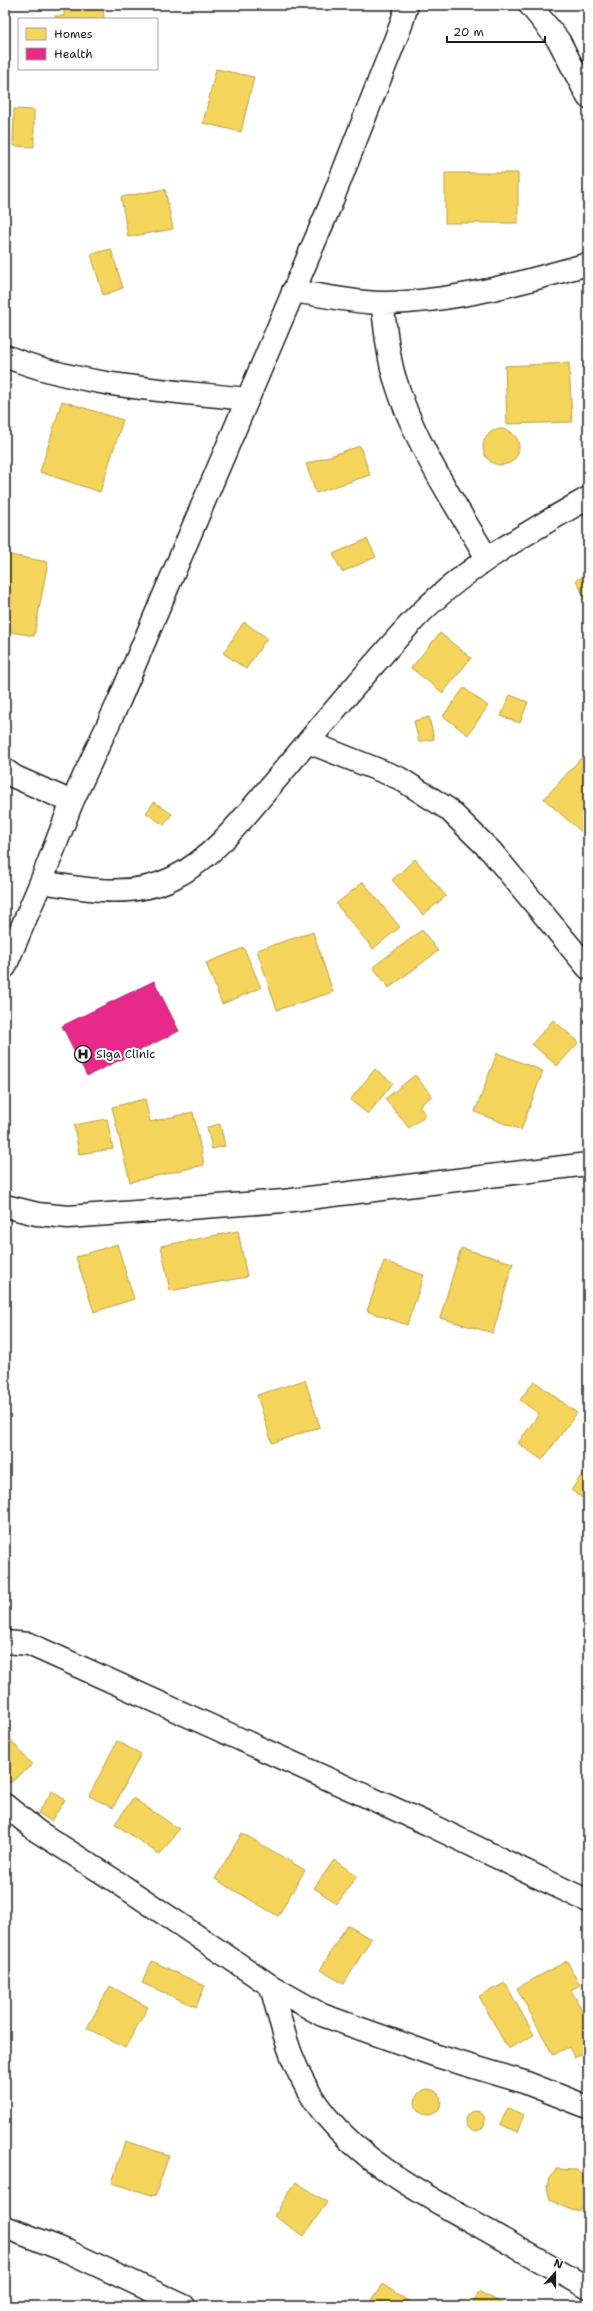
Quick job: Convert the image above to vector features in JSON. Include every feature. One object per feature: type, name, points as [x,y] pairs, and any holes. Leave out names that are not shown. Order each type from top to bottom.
[{"type":"street","points":[[5,966],[41,882],[72,802],[119,701],[246,399],[329,208],[401,25],[407,5]]},
{"type":"street","points":[[530,5],[559,41],[588,97]]},
{"type":"street","points":[[293,291],[382,303],[452,298],[518,284],[588,264]]},
{"type":"street","points":[[382,303],[394,378],[409,417],[435,469],[487,558]]},
{"type":"street","points":[[5,356],[51,372],[116,386],[246,399]]},
{"type":"street","points":[[41,882],[103,892],[143,888],[172,879],[196,864],[220,842],[412,622],[448,588],[487,558],[588,498]]},
{"type":"street","points":[[308,742],[400,778],[448,809],[491,851],[588,968]]},
{"type":"street","points":[[5,770],[15,777],[72,802]]},
{"type":"street","points":[[5,1206],[37,1214],[68,1217],[284,1200],[588,1164]]},
{"type":"street","points":[[5,1642],[29,1644],[428,1824],[588,1901]]},
{"type":"street","points":[[5,1805],[37,1831],[117,1882],[271,1986],[322,2015],[437,2056],[524,2082],[588,2107]]},
{"type":"street","points":[[271,1986],[286,2047],[304,2083],[326,2116],[355,2145],[396,2179],[588,2288]]},
{"type":"street","points":[[5,2227],[67,2250],[184,2306]]},
{"type":"building: Homes","points":[[64,5],[103,5],[104,18],[55,18],[55,16],[64,16]]},
{"type":"building: Homes","points":[[216,69],[254,77],[241,132],[203,123]]},
{"type":"building: Homes","points":[[14,109],[34,110],[34,147],[13,146]]},
{"type":"building: Homes","points":[[445,173],[518,173],[518,223],[445,223]]},
{"type":"building: Homes","points":[[165,189],[173,229],[128,237],[121,197]]},
{"type":"building: Homes","points":[[111,249],[123,288],[103,295],[91,254]]},
{"type":"building: Homes","points":[[569,363],[572,422],[507,424],[505,366]]},
{"type":"building: Homes","points":[[62,401],[123,420],[100,492],[40,472]]},
{"type":"building: Homes","points":[[505,429],[514,434],[518,440],[518,454],[514,460],[505,465],[497,465],[488,460],[484,454],[483,443],[488,434],[494,430]]},
{"type":"building: Homes","points":[[360,446],[370,475],[316,493],[306,464]]},
{"type":"building: Homes","points":[[367,539],[376,557],[342,572],[333,554]]},
{"type":"building: Homes","points":[[5,554],[48,562],[34,636],[5,631]]},
{"type":"building: Homes","points":[[588,574],[588,605],[576,580]]},
{"type":"building: Homes","points":[[244,622],[267,638],[246,669],[223,653]]},
{"type":"building: Homes","points":[[440,633],[471,658],[443,693],[411,668]]},
{"type":"building: Homes","points":[[464,688],[488,706],[468,735],[443,716]]},
{"type":"building: Homes","points":[[510,695],[528,702],[520,723],[501,716]]},
{"type":"building: Homes","points":[[429,717],[434,739],[419,742],[414,721]]},
{"type":"building: Homes","points":[[581,758],[588,764],[586,836],[544,799]]},
{"type":"building: Homes","points":[[154,802],[172,814],[164,825],[146,813]]},
{"type":"building: Homes","points":[[415,859],[446,896],[423,915],[392,880]]},
{"type":"building: Homes","points":[[363,882],[400,927],[373,949],[336,904]]},
{"type":"building: Homes","points":[[422,930],[438,951],[389,988],[373,967]]},
{"type":"building: Homes","points":[[313,932],[333,992],[277,1010],[257,950]]},
{"type":"building: Homes","points":[[244,948],[261,988],[222,1004],[206,963]]},
{"type":"building: Homes","points":[[553,1020],[579,1042],[557,1066],[532,1044]]},
{"type":"building: Homes","points":[[497,1053],[543,1071],[521,1130],[475,1112]]},
{"type":"building: Homes","points":[[375,1069],[393,1083],[368,1114],[350,1100]]},
{"type":"building: Homes","points":[[415,1075],[432,1096],[419,1106],[426,1115],[409,1128],[385,1099]]},
{"type":"building: Homes","points":[[145,1099],[150,1122],[193,1112],[204,1165],[130,1182],[112,1107]]},
{"type":"building: Homes","points":[[107,1119],[113,1149],[79,1154],[74,1125]]},
{"type":"building: Homes","points":[[220,1124],[225,1146],[212,1149],[207,1127]]},
{"type":"building: Homes","points":[[238,1231],[247,1277],[170,1291],[161,1246]]},
{"type":"building: Homes","points":[[117,1244],[134,1299],[94,1312],[76,1257]]},
{"type":"building: Homes","points":[[461,1248],[513,1263],[493,1333],[440,1318]]},
{"type":"building: Homes","points":[[384,1261],[424,1275],[407,1325],[367,1311]]},
{"type":"building: Homes","points":[[305,1380],[320,1427],[272,1443],[257,1395]]},
{"type":"building: Homes","points":[[534,1381],[577,1413],[542,1460],[518,1443],[539,1414],[520,1400]]},
{"type":"building: Homes","points":[[588,1466],[588,1502],[571,1490]]},
{"type":"building: Homes","points":[[5,1733],[32,1765],[10,1783],[5,1777]]},
{"type":"building: Homes","points":[[117,1741],[141,1754],[113,1808],[89,1796]]},
{"type":"building: Homes","points":[[52,1791],[65,1800],[51,1821],[38,1813]]},
{"type":"building: Homes","points":[[133,1798],[179,1829],[160,1855],[115,1824]]},
{"type":"building: Homes","points":[[242,1833],[305,1870],[278,1916],[215,1879]]},
{"type":"building: Homes","points":[[334,1860],[357,1876],[337,1904],[314,1888]]},
{"type":"building: Homes","points":[[347,1925],[371,1939],[344,1984],[320,1970]]},
{"type":"building: Homes","points":[[152,1961],[205,1986],[196,2007],[142,1983]]},
{"type":"building: Homes","points":[[567,1961],[580,1985],[571,1990],[588,2021],[588,2050],[574,2057],[569,2047],[553,2055],[517,1988]]},
{"type":"building: Homes","points":[[505,1983],[534,2035],[508,2049],[479,1996]]},
{"type":"building: Homes","points":[[110,1986],[148,2007],[125,2048],[87,2028]]},
{"type":"building: Homes","points":[[428,2089],[437,2093],[441,2102],[437,2111],[428,2115],[419,2111],[415,2102],[419,2093]]},
{"type":"building: Homes","points":[[508,2108],[524,2115],[517,2132],[500,2124]]},
{"type":"building: Homes","points":[[475,2111],[482,2114],[485,2121],[482,2128],[475,2131],[468,2128],[465,2121],[468,2114]]},
{"type":"building: Homes","points":[[125,2141],[169,2155],[155,2196],[112,2183]]},
{"type":"building: Homes","points":[[557,2169],[577,2170],[588,2181],[588,2204],[581,2210],[574,2211],[550,2200],[547,2187],[549,2178]]},
{"type":"building: Homes","points":[[296,2182],[327,2202],[304,2236],[274,2216]]},
{"type":"building: Homes","points":[[382,2284],[416,2306],[367,2306]]},
{"type":"building: Homes","points":[[479,2291],[507,2306],[472,2306]]},
{"type":"building: Health","points":[[154,981],[179,1031],[87,1076],[62,1026]]},
{"type":"place","name":"Siga Clinic","points":[[83,1054]]}]
